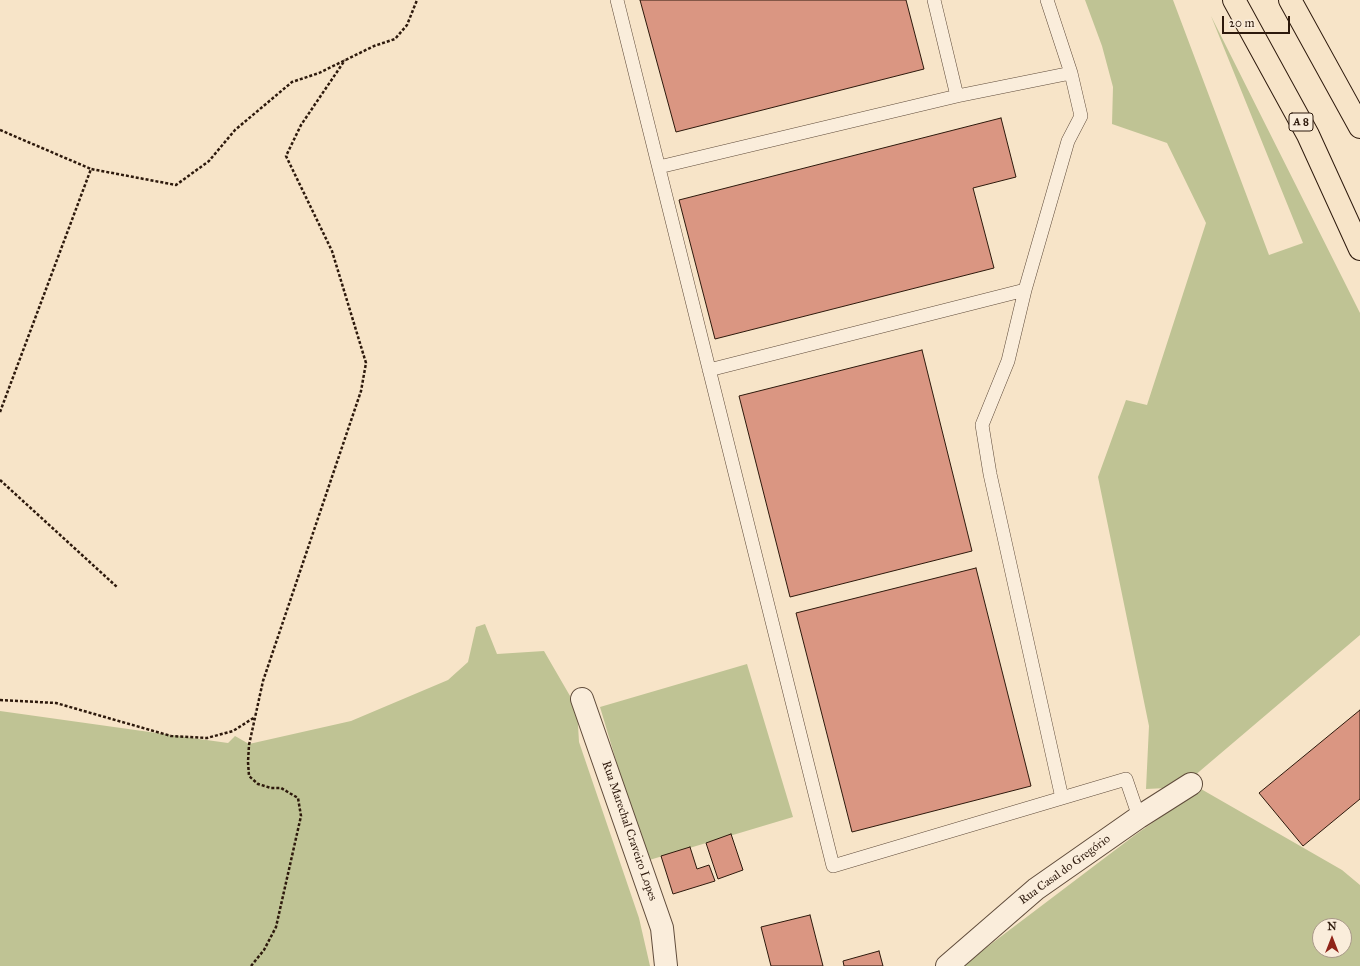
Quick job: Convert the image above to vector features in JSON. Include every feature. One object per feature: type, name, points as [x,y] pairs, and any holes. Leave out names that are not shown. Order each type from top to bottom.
[{"type":"highway","name":"A 8","points":[[1234,0],[1308,135],[1360,249]]},
{"type":"highway","points":[[1290,0],[1360,127]]},
{"type":"street","name":"Rua Marechal Craveiro Lopes","points":[[582,699],[662,928],[666,966]]},
{"type":"street","name":"Rua Casal do Gregório","points":[[947,966],[1036,888],[1139,817],[1191,784]]},
{"type":"lane","points":[[617,0],[833,866],[1126,779],[1139,817]]},
{"type":"lane","points":[[934,0],[957,96]]},
{"type":"lane","points":[[1047,0],[1071,73],[1081,116],[1068,141],[1025,290],[1008,360],[982,425],[990,474],[1062,798]]},
{"type":"lane","points":[[659,167],[957,96],[1071,73]]},
{"type":"lane","points":[[709,370],[1025,290]]},
{"type":"path","points":[[0,130],[91,169],[176,185],[209,161],[235,130],[292,82],[319,73],[374,46],[395,39],[407,25],[417,0]]},
{"type":"path","points":[[251,966],[264,950],[276,927],[301,816],[298,798],[281,788],[271,788],[258,784],[249,776],[249,744],[263,681],[361,391],[366,363],[332,251],[286,156],[301,125],[346,60]]},
{"type":"path","points":[[0,412],[91,169]]},
{"type":"path","points":[[0,480],[117,586]]},
{"type":"path","points":[[0,700],[56,703],[171,736],[207,738],[233,731],[255,717]]},
{"type":"green space","points":[[1085,0],[1173,0],[1269,255],[1303,243],[1211,16],[1360,313],[1360,635],[1187,782],[1167,788],[1146,789],[1149,726],[1098,477],[1126,400],[1147,405],[1206,223],[1167,143],[1112,124],[1113,87],[1102,46]]},
{"type":"green space","points":[[485,624],[497,654],[544,651],[577,708],[579,742],[639,918],[650,966],[0,966],[0,711],[228,743],[235,736],[249,744],[351,721],[448,680],[468,662],[476,627]]},
{"type":"green space","points":[[747,664],[793,817],[646,861],[600,707]]},
{"type":"green space","points":[[1201,789],[1342,870],[1360,885],[1360,966],[962,966],[1135,835]]},
{"type":"building","points":[[640,0],[906,0],[924,69],[676,132]]},
{"type":"building","points":[[1001,118],[1016,177],[973,188],[994,268],[715,339],[679,200]]},
{"type":"building","points":[[922,350],[972,551],[790,597],[739,396]]},
{"type":"building","points":[[976,568],[1031,786],[852,832],[796,613]]},
{"type":"building","points":[[1360,710],[1360,799],[1303,846],[1259,793]]},
{"type":"building","points":[[731,834],[743,870],[718,879],[706,843]]},
{"type":"building","points":[[690,847],[697,869],[709,865],[715,881],[673,894],[661,856]]},
{"type":"building","points":[[810,915],[823,966],[771,966],[761,927]]},
{"type":"building","points":[[879,951],[883,966],[844,966],[843,961]]}]
